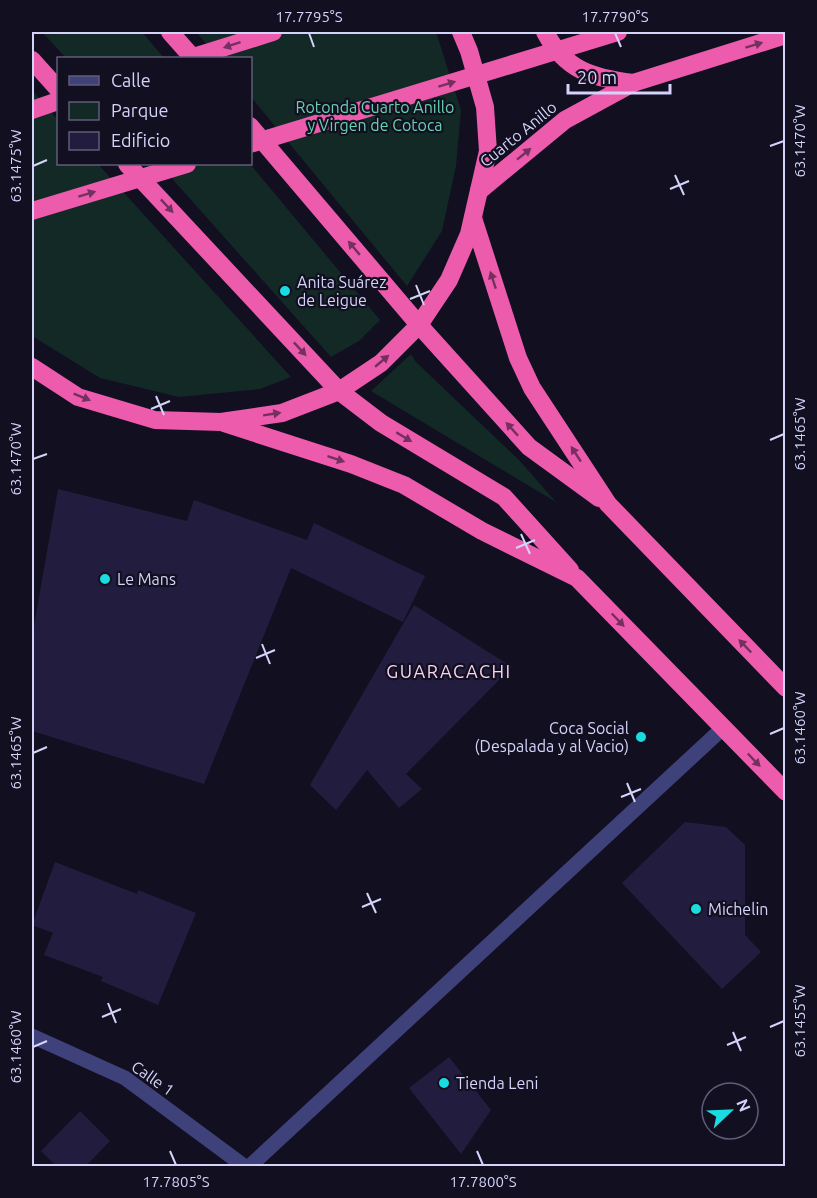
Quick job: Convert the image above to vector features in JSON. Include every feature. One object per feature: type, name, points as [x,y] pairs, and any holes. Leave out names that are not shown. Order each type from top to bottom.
[{"type":"highway","points":[[170,32],[190,57]]},
{"type":"highway","points":[[194,57],[273,32]]},
{"type":"highway","points":[[32,367],[78,397],[155,420],[221,422],[282,412],[339,391],[381,363],[419,325],[449,280],[469,234],[488,151],[484,107],[470,51],[462,32]]},
{"type":"highway","points":[[545,32],[552,45],[574,66],[602,80],[633,83]]},
{"type":"highway","points":[[252,143],[618,32]]},
{"type":"highway","name":"Cuarto Anillo","points":[[479,191],[565,120],[633,83],[786,35]]},
{"type":"highway","points":[[32,60],[57,88]]},
{"type":"highway","points":[[32,110],[57,101]]},
{"type":"highway","points":[[252,128],[419,325],[529,447],[608,504],[786,688]]},
{"type":"highway","points":[[128,165],[339,391],[381,423],[504,497],[577,578],[786,792]]},
{"type":"highway","points":[[32,211],[184,165]]},
{"type":"highway","points":[[473,216],[518,358],[532,388],[608,504]]},
{"type":"highway","points":[[221,422],[351,464],[404,485],[482,531],[577,578]]},
{"type":"street","points":[[250,1167],[723,728]]},
{"type":"street","name":"Calle 1","points":[[32,1036],[125,1078],[244,1167]]},
{"type":"green space","points":[[42,32],[142,32],[163,57],[65,57]]},
{"type":"green space","name":"Rotonda Cuarto Anillo y Virgen de Cotoca","points":[[196,32],[436,32],[461,110],[456,166],[442,231],[407,286],[252,98],[252,57],[218,57]]},
{"type":"green space","points":[[32,90],[57,119],[57,165],[99,165],[291,377],[260,389],[179,397],[100,378],[32,336]]},
{"type":"green space","points":[[160,165],[251,165],[380,320],[359,341],[331,357]]},
{"type":"green space","points":[[411,354],[416,362],[519,460],[556,502],[371,391]]},
{"type":"building","points":[[58,489],[187,521],[194,500],[307,540],[314,523],[425,576],[403,622],[291,568],[204,784],[32,731],[32,637]]},
{"type":"building","points":[[414,605],[512,667],[406,774],[422,789],[399,808],[367,770],[336,810],[310,785]]},
{"type":"building","name":"Michelin","points":[[685,822],[726,827],[745,845],[745,935],[761,952],[722,989],[622,883]]},
{"type":"building","points":[[55,862],[137,894],[138,890],[196,913],[158,1005],[101,981],[103,977],[44,955],[53,933],[32,925]]},
{"type":"building","points":[[449,1057],[491,1110],[461,1154],[409,1088]]},
{"type":"building","points":[[80,1111],[110,1141],[85,1167],[57,1167],[41,1151]]},
{"type":"place","name":"Anita Suárez de Leigue","points":[[285,291]]},
{"type":"place","name":"Le Mans","points":[[105,579]]},
{"type":"place","name":"Coca Social (Despalada y al Vacio)","points":[[641,737]]},
{"type":"place","name":"Michelin","points":[[696,909]]},
{"type":"place","name":"Tienda Leni","points":[[444,1083]]},
{"type":"district","name":"GUARACACHI","points":[[449,672]]}]
